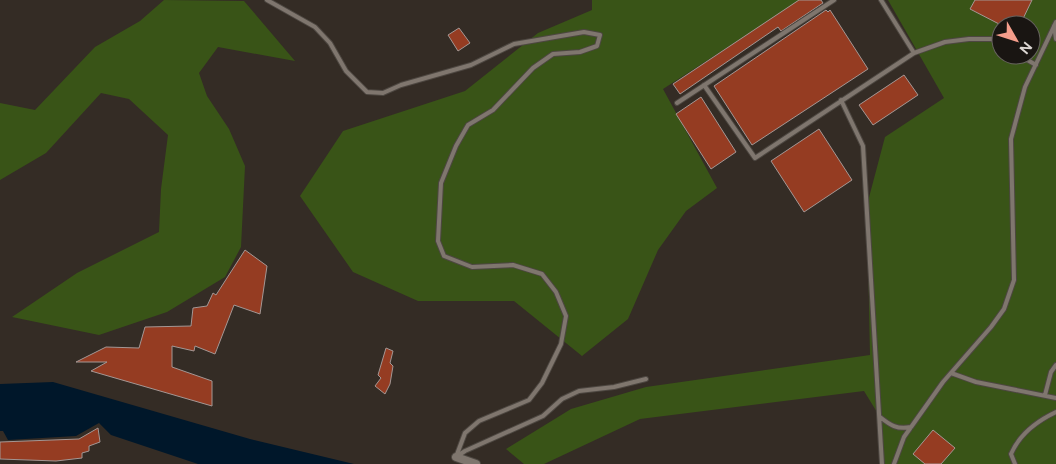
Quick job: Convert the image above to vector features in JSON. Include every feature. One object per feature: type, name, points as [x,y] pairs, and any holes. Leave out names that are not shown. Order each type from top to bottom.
[{"type":"street","points":[[456,457],[476,464]]},
{"type":"lane","points":[[268,0],[314,27],[330,43],[346,71],[367,92],[384,93],[400,85],[471,65],[514,44],[584,32],[600,35],[598,46],[580,52],[553,54],[533,68],[493,110],[468,125],[456,146],[441,183],[438,241],[444,256],[472,267],[513,265],[542,274],[556,292],[566,316],[560,344],[542,383],[529,400],[479,421],[465,433],[456,457]]},
{"type":"lane","points":[[677,103],[834,0]]},
{"type":"lane","points":[[881,0],[914,53]]},
{"type":"lane","points":[[1055,24],[1056,39]]},
{"type":"lane","points":[[1041,54],[1055,24]]},
{"type":"lane","points":[[704,85],[755,158],[914,53],[944,42],[991,39]]},
{"type":"lane","points":[[894,464],[904,437],[911,427],[951,373],[991,328],[1004,309],[1014,280],[1011,139],[1024,87],[1036,65]]},
{"type":"lane","points":[[841,100],[863,146],[882,464]]},
{"type":"lane","points":[[1045,395],[1051,372],[1056,365]]},
{"type":"lane","points":[[951,373],[976,382],[1056,398]]},
{"type":"lane","points":[[456,457],[464,451],[543,416],[562,399],[579,391],[614,387],[646,379]]},
{"type":"lane","points":[[1015,464],[1011,454],[1014,446],[1038,420],[1056,412]]},
{"type":"lane","points":[[880,417],[892,426],[902,429],[911,427]]},
{"type":"green space","points":[[164,0],[244,1],[295,61],[218,47],[199,73],[207,96],[229,129],[245,166],[241,247],[225,277],[167,312],[99,335],[12,317],[77,273],[159,232],[161,189],[168,135],[129,99],[101,93],[46,153],[0,180],[0,103],[35,110],[95,47],[140,21]]},
{"type":"green space","points":[[592,0],[801,0],[663,89],[717,188],[686,211],[658,250],[628,319],[582,356],[514,301],[418,301],[353,272],[300,196],[343,131],[465,91],[538,33],[592,10]]},
{"type":"green space","points":[[888,0],[1056,0],[1056,464],[882,464],[880,417],[864,391],[640,419],[544,464],[524,464],[506,449],[571,409],[646,387],[870,355],[867,205],[885,137],[944,98]]},
{"type":"water","points":[[53,382],[250,439],[354,464],[198,464],[111,435],[99,423],[76,436],[8,440],[3,431],[0,431],[0,384]]},
{"type":"building","points":[[799,0],[821,0],[823,3],[781,31],[778,27],[680,94],[673,84]]},
{"type":"building","points":[[975,0],[1032,0],[1025,15],[991,15],[991,20],[970,9]]},
{"type":"building","points":[[826,10],[828,12],[830,10],[868,69],[752,145],[714,86]]},
{"type":"building","points":[[459,28],[470,43],[458,51],[448,35]]},
{"type":"building","points":[[904,75],[918,95],[873,125],[859,105]]},
{"type":"building","points":[[701,97],[736,152],[711,169],[676,114]]},
{"type":"building","points":[[819,129],[852,180],[804,212],[771,161]]},
{"type":"building","points":[[245,250],[267,266],[260,314],[234,305],[215,354],[195,346],[194,351],[172,346],[172,367],[212,381],[212,406],[91,371],[107,362],[76,362],[106,347],[139,348],[145,327],[191,326],[193,308],[207,306],[213,293],[216,295]]},
{"type":"building","points":[[386,348],[393,351],[390,363],[393,366],[390,384],[385,394],[375,386],[381,378],[378,375]]},
{"type":"building","points":[[98,428],[100,442],[89,446],[89,451],[82,453],[82,458],[56,461],[0,459],[0,442],[79,439]]},
{"type":"building","points":[[933,430],[955,448],[941,464],[925,464],[913,454]]}]
